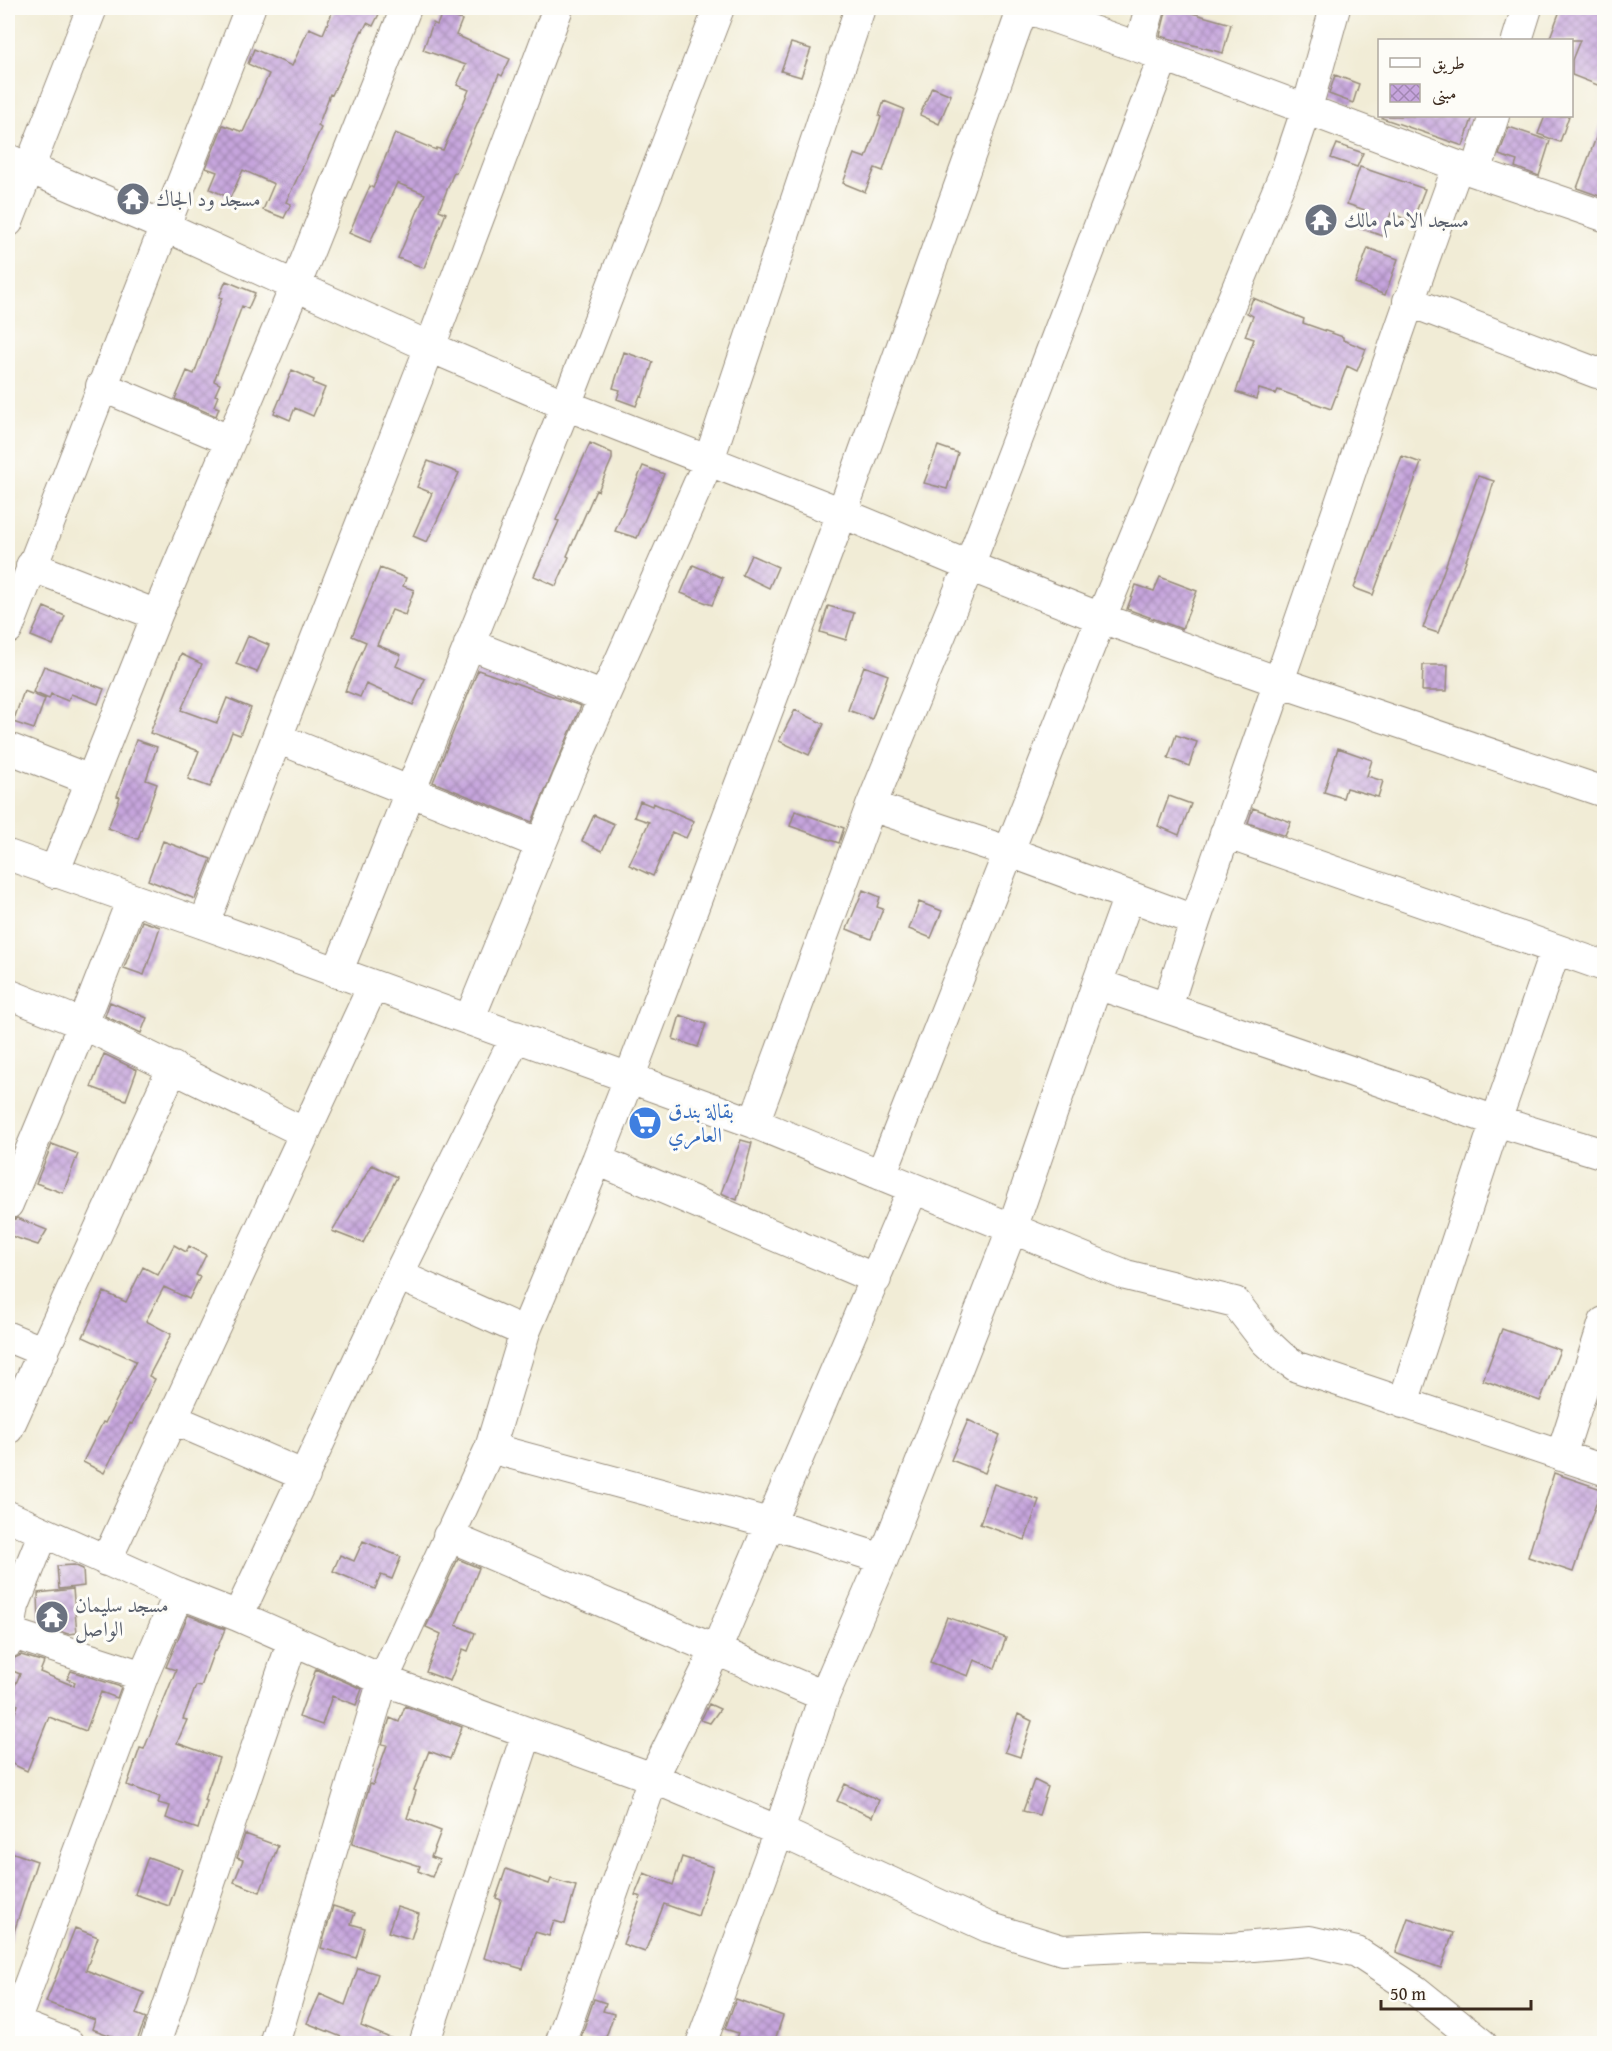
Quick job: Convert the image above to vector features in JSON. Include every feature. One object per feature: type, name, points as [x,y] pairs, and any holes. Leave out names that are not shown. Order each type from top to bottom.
[{"type":"street","points":[[8,222],[18,163],[92,8]]},
{"type":"street","points":[[8,629],[250,8]]},
{"type":"street","points":[[54,873],[157,615],[295,287],[406,8]]},
{"type":"street","points":[[204,924],[430,347],[558,8]]},
{"type":"street","points":[[337,973],[566,405],[719,8]]},
{"type":"street","points":[[469,1020],[604,697],[710,460],[860,8]]},
{"type":"street","points":[[754,1123],[871,806],[969,566],[1151,51],[1150,8]]},
{"type":"street","points":[[881,1175],[1101,618],[1287,167],[1307,108],[1335,8]]},
{"type":"street","points":[[1516,39],[1527,8]]},
{"type":"street","points":[[273,2043],[383,1680],[447,1536],[490,1448],[525,1332],[630,1076],[842,513],[1039,10],[1467,169],[1605,216]]},
{"type":"street","points":[[1167,1008],[1194,920],[1279,682],[1408,301],[1467,169],[1493,117]]},
{"type":"street","points":[[18,163],[164,226],[430,347],[566,405],[710,460],[969,566],[1101,618],[1279,682],[1605,792]]},
{"type":"street","points":[[1408,301],[1597,373],[1605,371]]},
{"type":"street","points":[[101,386],[229,440]]},
{"type":"street","points":[[32,566],[157,615]]},
{"type":"street","points":[[469,644],[604,697]]},
{"type":"street","points":[[277,738],[541,844]]},
{"type":"street","points":[[8,748],[90,780]]},
{"type":"street","points":[[871,806],[1010,852],[1194,920]]},
{"type":"street","points":[[1225,833],[1556,951],[1605,966]]},
{"type":"street","points":[[8,855],[630,1076],[754,1123],[1126,1275],[1235,1302],[1265,1341],[1297,1367],[1605,1470]]},
{"type":"street","points":[[701,2043],[779,1831],[824,1696],[883,1559],[1012,1229],[1129,896]]},
{"type":"street","points":[[8,1204],[132,899]]},
{"type":"street","points":[[1403,1403],[1496,1120],[1556,951]]},
{"type":"street","points":[[1097,984],[1496,1120],[1605,1154]]},
{"type":"street","points":[[106,1561],[373,986]]},
{"type":"street","points":[[8,993],[83,1024],[305,1132]]},
{"type":"street","points":[[238,1616],[398,1275],[516,1036]]},
{"type":"street","points":[[8,1430],[173,1067]]},
{"type":"street","points":[[597,1160],[876,1279]]},
{"type":"street","points":[[560,2043],[653,1778],[716,1650],[913,1189]]},
{"type":"street","points":[[398,1275],[525,1332]]},
{"type":"street","points":[[1561,1456],[1605,1322]]},
{"type":"street","points":[[8,1337],[44,1352]]},
{"type":"street","points":[[173,1419],[305,1476]]},
{"type":"street","points":[[490,1448],[770,1522],[883,1559]]},
{"type":"street","points":[[8,1516],[43,1534],[383,1680],[653,1778],[779,1831],[988,1927],[1062,1950],[1146,1946],[1231,1948],[1310,1941],[1357,1952],[1415,1990],[1482,2043]]},
{"type":"street","points":[[43,1534],[10,1621],[143,1676]]},
{"type":"street","points":[[447,1536],[824,1696]]},
{"type":"street","points":[[69,2043],[10,2028],[143,1676],[179,1593]]},
{"type":"street","points":[[155,2043],[293,1640]]},
{"type":"street","points":[[424,2043],[527,1733]]},
{"type":"building","points":[[334,8],[382,8],[373,26],[367,23],[362,30],[332,95],[330,94],[318,126],[321,128],[286,202],[291,204],[284,218],[263,210],[274,184],[243,170],[230,198],[210,189],[217,172],[206,168],[223,125],[243,132],[269,74],[248,64],[254,49],[292,66],[309,28],[323,34]]},
{"type":"building","points":[[1167,8],[1231,24],[1223,53],[1160,36]]},
{"type":"building","points":[[1561,8],[1605,8],[1605,88],[1573,75],[1573,58],[1580,40],[1549,39]]},
{"type":"building","points":[[442,13],[462,20],[456,35],[510,59],[502,76],[499,74],[456,173],[454,172],[439,210],[446,213],[424,268],[398,258],[425,194],[397,183],[370,242],[349,233],[370,186],[373,188],[395,133],[436,150],[436,148],[443,150],[469,90],[457,85],[466,65],[423,50],[433,23],[437,25]]},
{"type":"building","points":[[791,43],[811,49],[801,77],[781,71]]},
{"type":"building","points":[[1335,75],[1359,84],[1353,103],[1329,94]]},
{"type":"building","points":[[932,87],[951,95],[939,124],[920,115]]},
{"type":"building","points":[[884,101],[904,109],[883,171],[875,168],[865,192],[843,183],[854,154],[866,158],[881,117],[879,116]]},
{"type":"building","points":[[1382,117],[1473,117],[1463,146]]},
{"type":"building","points":[[1545,117],[1569,117],[1560,142],[1538,134]]},
{"type":"building","points":[[1603,119],[1605,119],[1605,198],[1577,188]]},
{"type":"building","points":[[1509,127],[1550,141],[1539,176],[1515,167],[1517,161],[1499,155]]},
{"type":"building","points":[[1337,144],[1363,153],[1357,167],[1331,158]]},
{"type":"building","points":[[1360,167],[1425,189],[1412,222],[1391,213],[1383,236],[1359,228],[1365,210],[1347,204]]},
{"type":"building","points":[[1368,248],[1398,259],[1385,295],[1355,283]]},
{"type":"building","points":[[226,281],[255,293],[248,309],[242,306],[214,381],[220,384],[215,395],[218,396],[214,406],[219,408],[216,416],[175,399],[187,371],[194,374]]},
{"type":"building","points":[[1253,298],[1304,319],[1303,323],[1343,337],[1343,340],[1366,349],[1357,371],[1347,366],[1331,409],[1278,390],[1276,394],[1259,389],[1256,399],[1236,392],[1254,339],[1245,336],[1253,316],[1247,313]]},
{"type":"building","points":[[624,352],[653,362],[642,397],[640,396],[636,406],[617,399],[620,390],[613,388]]},
{"type":"building","points":[[292,370],[325,388],[313,416],[295,408],[290,420],[274,413]]},
{"type":"building","points":[[590,443],[612,453],[612,459],[598,491],[596,490],[556,586],[534,576]]},
{"type":"building","points":[[938,446],[958,453],[947,489],[924,483]]},
{"type":"building","points":[[1402,456],[1421,463],[1373,595],[1354,588]]},
{"type":"building","points":[[428,461],[459,473],[427,542],[413,536],[432,493],[417,487]]},
{"type":"building","points":[[643,466],[664,474],[637,538],[615,531]]},
{"type":"building","points":[[1478,476],[1494,481],[1485,511],[1438,633],[1423,628]]},
{"type":"building","points":[[751,555],[778,567],[769,588],[742,575]]},
{"type":"building","points":[[693,565],[723,578],[712,605],[681,593]]},
{"type":"building","points":[[380,568],[406,578],[403,586],[414,590],[405,615],[392,610],[377,645],[401,655],[396,666],[425,679],[413,705],[366,684],[360,697],[345,691],[366,642],[352,636]]},
{"type":"building","points":[[1160,577],[1197,591],[1182,629],[1127,609],[1136,585],[1154,591]]},
{"type":"building","points":[[828,606],[854,613],[846,640],[820,632]]},
{"type":"building","points":[[44,607],[65,616],[53,645],[31,636]]},
{"type":"building","points":[[248,636],[269,645],[257,672],[236,664]]},
{"type":"building","points":[[181,654],[202,664],[181,710],[217,723],[227,698],[251,708],[240,735],[232,732],[210,787],[188,779],[199,751],[150,733]]},
{"type":"building","points":[[1423,665],[1448,665],[1447,691],[1422,691]]},
{"type":"building","points":[[44,666],[104,689],[98,704],[71,694],[68,701],[51,694],[49,699],[33,692]]},
{"type":"building","points":[[864,666],[888,675],[872,719],[848,710]]},
{"type":"building","points":[[478,670],[581,706],[532,822],[433,782]]},
{"type":"building","points":[[24,691],[45,699],[34,729],[13,722]]},
{"type":"building","points":[[795,710],[824,724],[809,755],[779,741]]},
{"type":"building","points":[[1176,735],[1197,742],[1189,766],[1168,758]]},
{"type":"building","points":[[136,740],[157,747],[146,780],[157,784],[138,839],[108,828],[120,797],[117,796]]},
{"type":"building","points":[[1338,748],[1372,760],[1367,776],[1383,781],[1378,797],[1346,788],[1343,798],[1324,792]]},
{"type":"building","points":[[1169,796],[1191,804],[1179,835],[1158,826]]},
{"type":"building","points":[[640,801],[652,806],[653,803],[694,821],[686,838],[672,832],[653,876],[629,865],[649,822],[634,817]]},
{"type":"building","points":[[1253,808],[1291,822],[1285,836],[1248,823]]},
{"type":"building","points":[[795,811],[844,828],[839,843],[790,826]]},
{"type":"building","points":[[594,815],[614,824],[602,851],[582,841]]},
{"type":"building","points":[[163,841],[211,859],[195,899],[148,880]]},
{"type":"building","points":[[863,890],[880,897],[877,907],[883,909],[871,939],[847,929]]},
{"type":"building","points":[[919,902],[942,911],[931,938],[909,929]]},
{"type":"building","points":[[142,921],[160,927],[144,975],[124,968]]},
{"type":"building","points":[[110,1002],[147,1018],[141,1033],[105,1016]]},
{"type":"building","points":[[680,1015],[706,1024],[698,1047],[673,1039]]},
{"type":"building","points":[[104,1054],[137,1070],[126,1100],[91,1087]]},
{"type":"building","points":[[741,1140],[752,1143],[737,1200],[721,1193]]},
{"type":"building","points":[[52,1144],[78,1154],[63,1193],[36,1183]]},
{"type":"building","points":[[372,1165],[397,1177],[363,1243],[332,1231]]},
{"type":"building","points":[[17,1218],[47,1230],[38,1245],[8,1235],[11,1221]]},
{"type":"building","points":[[174,1245],[186,1252],[189,1246],[206,1255],[196,1275],[200,1277],[189,1299],[164,1287],[146,1321],[171,1334],[149,1376],[155,1379],[104,1473],[83,1462],[136,1361],[83,1337],[104,1292],[126,1302],[143,1267],[158,1275]]},
{"type":"building","points":[[1502,1329],[1560,1350],[1540,1401],[1483,1380]]},
{"type":"building","points":[[968,1420],[1000,1435],[985,1473],[951,1460]]},
{"type":"building","points":[[1554,1473],[1601,1489],[1573,1572],[1528,1557]]},
{"type":"building","points":[[994,1484],[1039,1500],[1025,1540],[980,1524]]},
{"type":"building","points":[[363,1541],[401,1557],[392,1579],[381,1575],[375,1589],[333,1571],[340,1555],[354,1561]]},
{"type":"building","points":[[458,1559],[479,1568],[456,1625],[475,1633],[468,1651],[463,1649],[450,1681],[426,1672],[441,1634],[426,1627]]},
{"type":"building","points":[[74,1565],[83,1569],[84,1586],[59,1589],[57,1566]]},
{"type":"building","points":[[73,1589],[77,1633],[68,1634],[39,1624],[38,1593]]},
{"type":"building","points":[[188,1615],[225,1629],[201,1687],[196,1686],[183,1719],[187,1720],[177,1743],[219,1758],[204,1800],[207,1801],[198,1829],[166,1818],[170,1806],[158,1803],[160,1797],[127,1785],[140,1748],[144,1749],[176,1670],[166,1667]]},
{"type":"building","points":[[947,1617],[1006,1638],[995,1668],[974,1660],[968,1676],[930,1662]]},
{"type":"building","points":[[21,1655],[44,1662],[40,1672],[74,1686],[75,1682],[67,1679],[71,1671],[121,1687],[117,1698],[101,1692],[86,1731],[49,1717],[27,1771],[8,1762],[8,1730],[18,1705],[8,1702],[20,1674],[8,1669],[8,1666],[10,1660]]},
{"type":"building","points":[[316,1669],[362,1689],[356,1705],[332,1696],[322,1725],[299,1717]]},
{"type":"building","points":[[709,1704],[720,1709],[710,1723],[701,1720]]},
{"type":"building","points":[[405,1706],[462,1727],[450,1759],[429,1751],[414,1790],[416,1791],[407,1818],[441,1831],[431,1857],[439,1860],[432,1877],[418,1871],[420,1866],[352,1844],[370,1784],[373,1785],[387,1745],[382,1744],[390,1718],[399,1722]]},
{"type":"building","points":[[1018,1714],[1032,1721],[1020,1757],[1005,1752]]},
{"type":"building","points":[[1034,1780],[1048,1787],[1039,1815],[1023,1811]]},
{"type":"building","points":[[845,1784],[879,1800],[872,1817],[837,1801]]},
{"type":"building","points":[[245,1834],[278,1846],[260,1892],[234,1882],[243,1860],[237,1858]]},
{"type":"building","points":[[8,1851],[37,1861],[11,1941],[8,1941]]},
{"type":"building","points":[[148,1857],[182,1869],[169,1906],[135,1894]]},
{"type":"building","points":[[682,1857],[713,1867],[698,1916],[664,1904],[645,1952],[623,1944],[641,1897],[635,1895],[644,1873],[673,1885]]},
{"type":"building","points":[[506,1869],[549,1884],[551,1879],[576,1886],[565,1924],[554,1921],[549,1936],[535,1932],[523,1969],[484,1958],[501,1900],[496,1898]]},
{"type":"building","points":[[333,1906],[355,1913],[351,1924],[365,1928],[356,1958],[321,1948]]},
{"type":"building","points":[[397,1907],[419,1914],[411,1939],[388,1932]]},
{"type":"building","points":[[1408,1918],[1453,1933],[1441,1968],[1396,1952]]},
{"type":"building","points":[[75,1928],[98,1937],[86,1970],[144,1993],[136,2014],[146,2018],[136,2043],[92,2029],[95,2020],[46,2002]]},
{"type":"building","points":[[358,1968],[378,1974],[361,2026],[402,2043],[356,2043],[307,2023],[320,1994],[345,2005]]},
{"type":"building","points":[[594,1999],[606,2003],[603,2011],[614,2014],[604,2043],[581,2037]]},
{"type":"building","points":[[736,1999],[783,2016],[774,2043],[746,2043],[735,2040],[738,2033],[725,2029]]},
{"type":"place","name":"مسجد ود الجاك","points":[[133,199]]},
{"type":"place","name":"مسجد الامام مالك","points":[[1321,220]]},
{"type":"place","name":"بقالة بندق العامري","points":[[645,1123]]},
{"type":"place","name":"مسجد سليمان الواصل","points":[[52,1617]]}]
